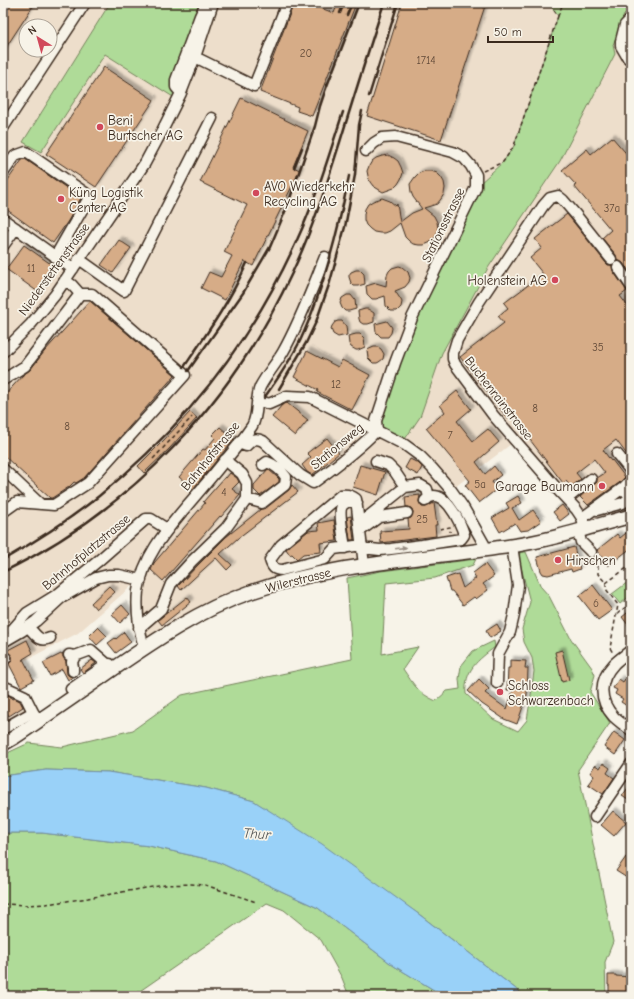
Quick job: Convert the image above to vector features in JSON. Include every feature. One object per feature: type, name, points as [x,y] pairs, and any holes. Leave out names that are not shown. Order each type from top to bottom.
[{"type":"main road","name":"Wilerstrasse","points":[[3,744],[36,716],[110,667],[201,614],[250,592],[289,580],[364,565],[512,546],[582,525],[631,516]]},
{"type":"street","points":[[3,128],[85,3]]},
{"type":"street","points":[[181,93],[176,87],[176,80],[206,3]]},
{"type":"street","name":"Niederstettenstrasse","points":[[3,352],[31,324],[73,270],[145,163],[181,93],[213,3]]},
{"type":"street","points":[[195,57],[254,86],[287,3]]},
{"type":"street","points":[[628,58],[623,51],[621,41],[625,25],[631,19]]},
{"type":"street","points":[[79,259],[124,291],[212,118]]},
{"type":"street","points":[[366,151],[382,138],[396,137],[453,152],[464,158],[476,174]]},
{"type":"street","points":[[3,172],[15,156],[26,152],[90,196],[55,257]]},
{"type":"street","name":"Stationsstrasse","points":[[376,430],[376,421],[395,363],[412,318],[476,187],[476,174]]},
{"type":"street","name":"Buchenrainstrasse","points":[[590,554],[581,542],[582,525],[576,509],[493,415],[455,364],[453,353],[457,340],[479,302],[538,213],[550,198],[558,196],[563,200],[611,259]]},
{"type":"street","points":[[3,219],[73,270]]},
{"type":"street","points":[[3,246],[16,228]]},
{"type":"street","name":"Bahnhofstrasse","points":[[144,648],[137,611],[138,590],[154,547],[167,529],[239,444],[253,424],[260,388],[283,352],[305,309],[325,257]]},
{"type":"street","points":[[618,268],[631,286]]},
{"type":"street","points":[[3,512],[17,502],[54,505],[88,483],[185,376],[92,294],[80,294],[65,280]]},
{"type":"street","points":[[3,380],[25,366],[80,294]]},
{"type":"street","points":[[257,400],[269,404],[287,396],[310,397],[405,445],[420,456],[451,490],[484,544],[484,549]]},
{"type":"street","name":"Stationsweg","points":[[239,444],[246,446],[254,439],[263,441],[300,475],[313,483],[337,466],[367,440],[376,430]]},
{"type":"street","points":[[582,525],[591,511],[623,488],[631,475],[617,454]]},
{"type":"street","points":[[139,628],[161,610],[171,584],[226,528],[247,499],[247,483],[242,474],[225,460]]},
{"type":"street","points":[[247,499],[262,503],[285,485],[286,477],[283,472],[267,462],[263,465]]},
{"type":"street","points":[[376,462],[388,465],[405,486]]},
{"type":"street","points":[[3,469],[40,504]]},
{"type":"street","points":[[567,499],[591,479]]},
{"type":"street","points":[[360,527],[405,486],[420,485],[426,489],[427,499],[434,496],[440,498],[452,509],[464,535],[461,539],[391,549],[380,550],[362,547],[334,549],[325,559],[282,570],[277,570],[272,566],[270,560],[280,546],[341,495],[347,494],[356,499],[360,527],[362,547],[364,565]]},
{"type":"street","points":[[591,511],[623,503],[631,498],[623,488]]},
{"type":"street","points":[[345,548],[340,511],[346,502],[350,501],[357,504]]},
{"type":"street","points":[[360,527],[379,517],[407,513]]},
{"type":"street","name":"Bahnhofplatzstrasse","points":[[3,642],[21,629],[27,613],[60,596],[146,519],[151,519],[167,529]]},
{"type":"street","points":[[497,684],[498,654],[510,632],[518,585],[512,546]]},
{"type":"street","points":[[3,635],[21,629],[36,621],[60,596],[96,578],[108,575],[119,575],[141,580]]},
{"type":"street","points":[[21,629],[41,640],[50,638]]},
{"type":"street","points":[[71,689],[110,667],[91,650],[72,655],[73,671]]},
{"type":"street","points":[[631,650],[618,660],[605,677],[602,686],[602,698],[613,717],[631,730]]},
{"type":"street","points":[[3,686],[25,696],[36,716],[3,729]]},
{"type":"street","points":[[595,817],[631,764]]},
{"type":"path","points":[[549,3],[558,16]]},
{"type":"path","name":"Stationsstrasse","points":[[476,174],[503,162],[514,146],[563,3]]},
{"type":"path","points":[[153,459],[192,417]]},
{"type":"path","points":[[590,554],[598,568],[598,574],[606,583],[606,589],[618,605],[610,648],[616,657]]},
{"type":"path","points":[[606,583],[631,565]]},
{"type":"path","points":[[616,614],[631,603]]},
{"type":"path","points":[[3,904],[46,904],[140,888],[191,884],[205,885],[256,902]]},
{"type":"shaded area","points":[[3,3],[549,3],[558,16],[514,146],[503,162],[476,187],[377,430],[405,444],[405,439],[420,416],[442,353],[613,45],[624,15],[631,11],[631,516],[585,528],[515,441],[451,490],[484,544],[250,592],[144,648],[139,632],[142,577],[78,633],[3,672]]},
{"type":"shaded area","points":[[3,686],[25,696],[33,712],[3,729]]},
{"type":"green space","points":[[110,3],[213,3],[178,100],[105,54],[41,152],[23,142]]},
{"type":"green space","points":[[549,3],[631,3],[631,11],[624,15],[613,45],[615,54],[560,161],[488,268],[442,353],[420,417],[405,439],[382,428],[378,419],[414,316],[478,185],[503,162],[514,146],[558,16]]},
{"type":"green space","points":[[520,552],[526,552],[541,587],[549,596],[571,639],[592,668],[595,675],[590,692],[610,723],[578,770],[613,942],[605,962],[606,996],[525,996],[420,915],[254,801],[206,788],[108,772],[46,770],[3,776],[3,755],[29,743],[62,747],[133,730],[182,695],[352,659],[347,578],[381,571],[476,559],[473,565],[435,578],[386,583],[382,654],[418,647],[403,669],[421,692],[436,701],[447,691],[460,689],[459,679],[461,666],[473,651],[494,641],[495,647],[473,666],[467,678],[466,694],[493,719],[518,731],[527,720],[534,671],[532,658],[524,642],[522,629],[530,602],[519,559]]},
{"type":"green space","points":[[628,582],[631,586],[631,595],[620,604],[612,594]]},
{"type":"green space","points":[[3,833],[42,833],[149,846],[216,861],[318,908],[394,966],[444,996],[349,996],[342,978],[321,940],[284,910],[267,903],[137,993],[139,996],[3,996]]},
{"type":"water","name":"Thur","points":[[46,770],[108,772],[206,788],[254,801],[322,844],[420,915],[525,996],[444,996],[394,966],[318,908],[216,861],[149,846],[42,833],[3,833],[3,776]]},
{"type":"building","points":[[3,3],[35,3],[25,18],[18,18],[18,29],[3,52]]},
{"type":"building","points":[[294,3],[307,3],[334,13],[338,3],[346,3],[355,6],[312,116],[297,111],[298,107],[260,92]]},
{"type":"building","points":[[402,3],[486,3],[441,140],[367,116]]},
{"type":"building","name":"Beni Burtscher AG","points":[[104,67],[154,100],[96,187],[46,154]]},
{"type":"building","name":"AVO Wiederkehr Recycling AG","points":[[241,98],[308,131],[293,167],[300,170],[253,266],[244,261],[225,300],[201,288],[209,272],[221,277],[232,256],[224,252],[247,205],[200,182]]},
{"type":"building","points":[[612,137],[631,159],[631,274],[623,263],[617,261],[616,255],[602,238],[611,230],[574,186],[576,185],[562,170],[587,149],[591,154]]},
{"type":"building","points":[[388,155],[398,161],[403,173],[398,184],[394,188],[383,192],[373,186],[370,182],[367,171],[372,161],[376,158]]},
{"type":"building","name":"Küng Logistik Center AG","points":[[25,159],[81,198],[53,243],[3,207],[3,187],[22,160]]},
{"type":"building","points":[[425,171],[437,173],[444,182],[445,188],[444,194],[437,204],[424,208],[434,216],[437,222],[437,234],[434,239],[424,245],[413,244],[405,237],[400,223],[385,233],[374,232],[366,225],[364,220],[365,209],[368,204],[382,198],[390,201],[396,206],[397,204],[400,222],[412,213],[422,209],[413,197],[410,184],[419,173]]},
{"type":"building","points":[[567,214],[606,263],[608,265],[612,265],[613,271],[627,291],[620,296],[631,310],[631,460],[616,440],[603,450],[625,477],[588,505],[580,497],[597,482],[597,478],[605,473],[594,459],[576,473],[581,479],[571,487],[566,481],[563,483],[511,415],[507,418],[460,357],[504,323],[498,316],[508,308],[504,303],[543,274],[530,258],[542,248],[535,239]]},
{"type":"building","points":[[119,240],[131,248],[113,273],[101,265]]},
{"type":"building","points":[[24,245],[55,267],[38,292],[6,269]]},
{"type":"building","points":[[399,266],[408,272],[410,278],[405,287],[395,291],[402,302],[401,307],[397,311],[391,311],[386,306],[385,296],[372,299],[367,294],[366,286],[376,283],[386,286],[389,271],[392,268]]},
{"type":"building","points":[[360,270],[364,274],[365,284],[354,286],[351,283],[349,275],[351,272]]},
{"type":"building","points":[[347,295],[351,295],[355,300],[356,309],[345,311],[342,308],[340,303],[342,298]]},
{"type":"building","points":[[90,301],[175,375],[84,478],[76,483],[74,482],[69,487],[50,498],[3,455],[3,397],[23,375],[30,370],[44,352]]},
{"type":"building","points":[[368,309],[374,313],[374,322],[363,324],[360,322],[358,311]]},
{"type":"building","points":[[338,321],[342,321],[346,326],[347,335],[338,337],[333,334],[331,329],[332,326]]},
{"type":"building","points":[[387,321],[392,328],[391,333],[388,337],[381,337],[376,332],[375,324]]},
{"type":"building","points":[[360,334],[364,338],[365,347],[358,350],[351,347],[348,336]]},
{"type":"building","points":[[374,347],[381,349],[384,354],[383,359],[377,363],[373,363],[368,358],[367,350]]},
{"type":"building","points":[[307,351],[338,367],[342,360],[370,375],[352,410],[317,392],[318,390],[294,377]]},
{"type":"building","points":[[457,391],[471,409],[457,421],[473,441],[488,429],[499,442],[476,462],[485,474],[494,466],[501,475],[492,482],[497,489],[479,503],[465,485],[470,481],[426,428],[445,412],[440,405]]},
{"type":"building","points":[[287,403],[308,420],[295,436],[272,417],[282,405]]},
{"type":"building","points":[[190,412],[197,418],[170,448],[144,473],[138,466]]},
{"type":"building","points":[[220,427],[234,439],[193,489],[179,477],[203,449],[205,450],[215,438],[212,435]]},
{"type":"building","points":[[327,438],[339,453],[312,475],[307,472],[302,465],[311,457],[307,453]]},
{"type":"building","points":[[410,459],[422,467],[418,475],[405,468]]},
{"type":"building","points":[[360,465],[385,472],[378,495],[353,487]]},
{"type":"building","points":[[268,469],[279,479],[279,482],[260,496],[254,490],[254,485]]},
{"type":"building","points":[[230,473],[237,478],[239,482],[232,489],[240,495],[163,581],[151,570],[154,563],[205,503],[203,502]]},
{"type":"building","points":[[292,485],[298,492],[238,538],[220,554],[232,565],[227,570],[216,558],[181,590],[178,586],[226,537],[261,509],[266,508],[289,490]]},
{"type":"building","points":[[420,495],[419,502],[422,507],[426,507],[434,503],[437,525],[435,525],[436,536],[381,543],[380,531],[409,529],[408,519],[411,518],[413,512],[412,509],[406,507],[405,497]]},
{"type":"building","points":[[518,496],[522,503],[512,508],[519,520],[533,510],[541,521],[528,530],[520,531],[515,523],[500,532],[492,518],[509,508],[506,503]]},
{"type":"building","points":[[562,505],[569,514],[560,521],[553,512]]},
{"type":"building","points":[[351,516],[354,540],[350,540],[347,517]]},
{"type":"building","points":[[334,520],[337,541],[320,543],[321,552],[303,554],[297,559],[292,554],[290,555],[286,549],[308,531],[319,530],[318,523]]},
{"type":"building","points":[[631,529],[631,548],[608,566],[597,550],[617,534],[620,538]]},
{"type":"building","name":"Hirschen","points":[[574,547],[580,569],[572,572],[571,569],[548,575],[543,574],[537,557]]},
{"type":"building","points":[[485,564],[494,576],[483,584],[488,590],[476,599],[474,597],[463,605],[452,591],[450,591],[446,578],[458,574],[463,588],[476,578],[473,573]]},
{"type":"building","points":[[593,585],[612,610],[598,620],[579,596]]},
{"type":"building","points":[[109,586],[115,592],[96,609],[91,603]]},
{"type":"building","points":[[187,597],[191,602],[162,625],[158,620]]},
{"type":"building","points":[[122,605],[130,614],[120,623],[112,614]]},
{"type":"building","points":[[631,610],[631,629],[622,617]]},
{"type":"building","points":[[497,624],[501,631],[490,638],[486,631]]},
{"type":"building","points":[[98,627],[107,636],[97,645],[89,636]]},
{"type":"building","points":[[124,632],[131,642],[116,653],[108,643],[115,638],[116,639]]},
{"type":"building","points":[[27,640],[33,653],[23,659],[34,680],[21,687],[9,664],[12,660],[12,656],[8,652],[4,652]]},
{"type":"building","points":[[562,650],[569,680],[562,682],[555,652]]},
{"type":"building","points":[[63,653],[63,657],[66,661],[67,674],[73,677],[68,680],[62,669],[50,676],[43,663]]},
{"type":"building","points":[[92,660],[96,663],[83,673],[80,669]]},
{"type":"building","points":[[510,660],[526,661],[525,668],[528,668],[527,695],[517,724],[504,719],[482,704],[468,691],[479,679],[489,689],[485,693],[507,709],[513,690],[507,690]]},
{"type":"building","points":[[619,679],[623,682],[625,679],[631,684],[631,690],[627,695],[631,697],[631,700],[627,706],[621,702],[623,699],[615,694],[617,690],[613,688]]},
{"type":"building","points":[[8,695],[12,699],[14,698],[20,701],[23,707],[9,716],[6,712],[3,714],[3,698]]},
{"type":"building","points":[[614,732],[625,740],[615,755],[604,747]]},
{"type":"building","points":[[603,763],[610,768],[607,773],[614,778],[603,794],[588,784],[594,776],[590,773],[595,765],[600,768]]},
{"type":"building","points":[[631,784],[631,802],[622,796]]},
{"type":"building","points":[[613,811],[626,822],[614,836],[601,825]]},
{"type":"building","points":[[626,857],[631,860],[631,872],[627,878],[616,871]]},
{"type":"building","points":[[608,975],[631,977],[631,996],[613,996],[613,993],[609,993]]},
{"type":"railway","points":[[340,13],[344,3]]},
{"type":"railway","points":[[347,15],[352,3]]},
{"type":"railway","points":[[325,91],[359,3]]},
{"type":"railway","points":[[3,572],[50,547],[94,517],[135,484],[173,447],[208,408],[240,365],[268,320],[292,273],[306,241],[329,175],[384,3]]},
{"type":"railway","points":[[369,96],[398,3]]},
{"type":"railway","points":[[188,371],[243,293],[270,247],[287,207],[315,126],[327,85]]},
{"type":"railway","points":[[279,389],[306,343],[316,322],[330,282],[345,227],[355,175],[359,125],[362,111]]},
{"type":"railway","points":[[3,560],[52,530],[99,496],[159,441],[213,380],[237,347],[259,312],[279,277],[297,240],[316,193],[343,112]]},
{"type":"railway","points":[[294,168],[302,148]]},
{"type":"railway","points":[[264,398],[292,356],[309,321],[329,260],[349,176]]},
{"type":"railway","points":[[184,367],[226,303],[247,263]]},
{"type":"place","name":"Beni Burtscher AG","points":[[100,127]]},
{"type":"place","name":"AVO Wiederkehr Recycling AG","points":[[256,193]]},
{"type":"place","name":"Küng Logistik Center AG","points":[[61,199]]},
{"type":"place","name":"Holenstein AG","points":[[555,280]]},
{"type":"place","name":"Garage Baumann","points":[[602,486]]},
{"type":"place","name":"Hirschen","points":[[558,560]]},
{"type":"place","name":"Schloss Schwarzenbach","points":[[500,692]]}]
